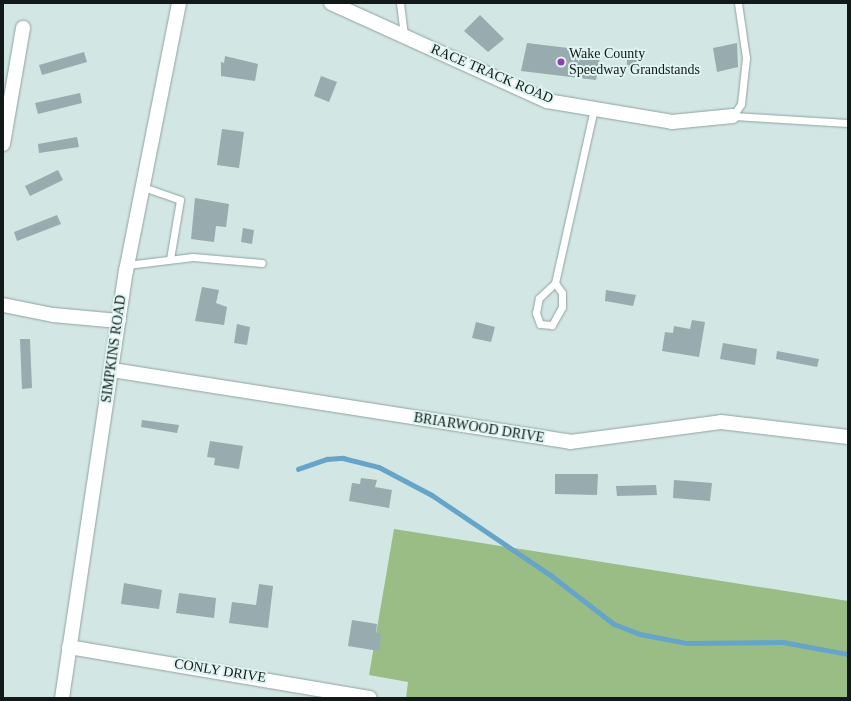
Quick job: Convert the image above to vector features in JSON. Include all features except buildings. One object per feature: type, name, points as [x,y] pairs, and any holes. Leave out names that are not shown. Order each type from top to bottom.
[{"type":"street","name":"SIMPKINS ROAD","points":[[62,698],[127,265],[179,3]]},
{"type":"street","name":"RACE TRACK ROAD","points":[[331,3],[547,101],[672,122],[733,116]]},
{"type":"street","points":[[3,144],[23,28]]},
{"type":"street","points":[[3,305],[53,315],[119,321]]},
{"type":"street","name":"BRIARWOOD DRIVE","points":[[112,370],[570,442],[721,422],[848,437]]},
{"type":"street","name":"CONLY DRIVE","points":[[69,647],[370,698]]},
{"type":"lane","points":[[400,3],[404,36]]},
{"type":"lane","points":[[733,116],[741,104],[746,58],[738,3]]},
{"type":"lane","points":[[554,283],[562,293],[562,307],[552,325],[540,324],[536,313],[539,298],[554,283],[594,109]]},
{"type":"lane","points":[[733,116],[848,123]]},
{"type":"lane","points":[[143,186],[180,200],[170,259]]},
{"type":"lane","points":[[127,265],[170,259],[200,257],[262,263]]},
{"type":"green space","points":[[394,529],[848,601],[848,698],[406,698],[408,682],[369,675]]},
{"type":"waterway","points":[[298,469],[327,459],[343,458],[379,467],[432,495],[552,576],[614,624],[640,634],[687,643],[783,642],[848,654]]},
{"type":"place","name":"Wake County Speedway Grandstands","points":[[561,62]]}]
